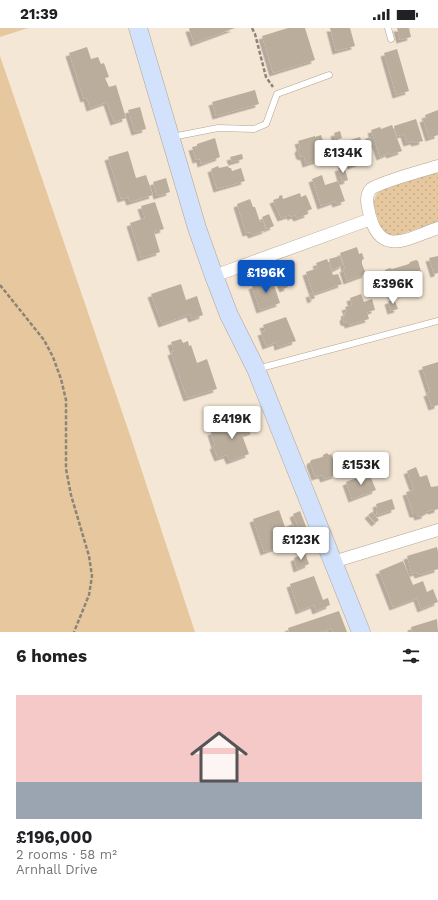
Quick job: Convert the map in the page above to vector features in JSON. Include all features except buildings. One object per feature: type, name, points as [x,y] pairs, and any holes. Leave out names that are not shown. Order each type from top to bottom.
[{"type":"street","points":[[138,28],[197,228],[214,276],[229,315],[256,370],[361,632]]},
{"type":"street","points":[[438,166],[381,184],[371,190],[366,200],[370,219],[379,236],[389,242],[400,241],[438,228]]},
{"type":"street","points":[[214,276],[370,219]]},
{"type":"street","points":[[333,562],[438,530]]},
{"type":"lane","points":[[388,28],[391,39]]},
{"type":"lane","points":[[170,137],[218,128],[254,129],[266,124],[277,94],[330,75]]},
{"type":"lane","points":[[256,370],[438,320]]},
{"type":"path","points":[[252,28],[255,34],[266,77],[277,94]]},
{"type":"path","points":[[0,285],[44,340],[53,357],[61,378],[66,400],[66,469],[71,495],[89,556],[92,576],[89,595],[74,632]]},
{"type":"shaded area","points":[[0,28],[28,28],[0,37]]},
{"type":"shaded area","points":[[0,56],[131,438],[195,632],[0,632]]},
{"type":"shaded area","points":[[438,171],[438,222],[395,236],[386,233],[380,225],[373,203],[376,195],[382,189]]}]
